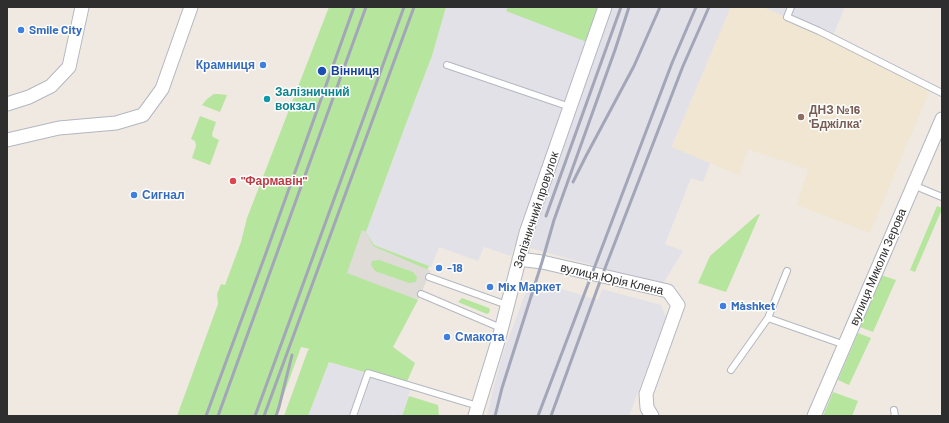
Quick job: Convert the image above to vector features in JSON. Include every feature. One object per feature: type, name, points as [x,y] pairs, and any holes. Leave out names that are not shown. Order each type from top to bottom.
[{"type":"street","points":[[7,104],[29,97],[51,86],[69,67],[82,7]]},
{"type":"street","points":[[7,140],[59,128],[116,123],[143,115],[162,89],[191,7]]},
{"type":"street","name":"Залізничний провулок","points":[[477,411],[526,233],[605,7]]},
{"type":"street","name":"вулиця Миколи Зерова","points":[[814,416],[942,119]]},
{"type":"street","name":"вулиця Юрія Клена","points":[[519,259],[542,262],[668,291],[678,305],[646,394],[646,408],[652,416]]},
{"type":"lane","points":[[791,7],[787,17],[819,31],[942,93]]},
{"type":"lane","points":[[446,65],[570,107]]},
{"type":"lane","points":[[913,185],[942,197]]},
{"type":"lane","points":[[731,370],[768,318],[787,271]]},
{"type":"lane","points":[[429,276],[507,306]]},
{"type":"lane","points":[[421,294],[501,328]]},
{"type":"lane","points":[[768,318],[845,345]]},
{"type":"lane","points":[[352,416],[368,373],[477,411]]},
{"type":"shaded area","points":[[446,7],[508,7],[506,11],[605,7],[731,7],[672,146],[710,163],[703,182],[691,178],[665,244],[683,251],[664,282],[657,283],[515,245],[511,256],[484,247],[478,261],[439,247],[431,267],[374,245],[366,232],[432,56]]},
{"type":"shaded area","name":"ДНЗ №16 'Бджілка'","points":[[731,7],[763,7],[819,31],[931,87],[870,233],[797,205],[808,169],[748,149],[739,175],[672,147]]},
{"type":"shaded area","points":[[762,7],[845,7],[832,38]]},
{"type":"shaded area","points":[[362,230],[366,232],[373,246],[431,271],[418,300],[347,273]],"holes":[[[379,260],[413,272],[417,277],[416,282],[409,283],[375,271],[371,265],[372,261]]]},
{"type":"shaded area","points":[[538,282],[598,300],[602,289],[661,305],[666,317],[629,416],[487,416],[502,356],[528,286]]},
{"type":"shaded area","points":[[329,362],[411,387],[402,416],[391,414],[390,416],[308,416]]},
{"type":"green space","points":[[329,7],[446,7],[432,56],[366,232],[374,245],[429,266],[415,298],[418,300],[393,347],[415,363],[406,384],[329,362],[308,416],[284,416],[308,350],[310,349],[301,347],[276,416],[177,416],[218,304],[217,294],[221,284],[225,285],[241,242],[247,218]]},
{"type":"green space","points":[[508,7],[605,7],[592,44],[506,11]]},
{"type":"green space","points":[[214,94],[227,95],[220,112],[202,105]]},
{"type":"green space","points":[[200,116],[216,122],[212,134],[213,137],[219,140],[210,165],[192,158],[196,146],[195,141],[191,139]]},
{"type":"green space","points":[[937,206],[942,209],[915,272],[910,270]]},
{"type":"green space","points":[[760,214],[726,292],[698,283],[710,256]]},
{"type":"green space","points":[[881,275],[896,280],[873,332],[860,327]]},
{"type":"green space","points":[[462,298],[489,308],[489,313],[487,314],[458,302]]},
{"type":"green space","points":[[858,333],[871,338],[849,385],[838,380]]},
{"type":"green space","points":[[833,392],[858,401],[852,416],[823,416]]},
{"type":"green space","points":[[409,396],[438,405],[439,416],[402,416]]},
{"type":"railway","points":[[206,416],[354,7]]},
{"type":"railway","points":[[218,416],[366,7]]},
{"type":"railway","points":[[255,416],[404,7]]},
{"type":"railway","points":[[264,416],[414,7]]},
{"type":"railway","points":[[546,216],[621,7]]},
{"type":"railway","points":[[495,416],[502,388],[554,220],[629,7]]},
{"type":"railway","points":[[573,182],[634,66],[660,7]]},
{"type":"railway","points":[[538,416],[672,63],[696,7]]},
{"type":"railway","points":[[551,416],[602,276],[683,66],[709,7]]},
{"type":"railway","points":[[276,416],[292,355]]},
{"type":"place","name":"Smile City","points":[[21,30]]},
{"type":"place","name":"Крамниця","points":[[263,65]]},
{"type":"place","name":"Вінниця","points":[[322,71]]},
{"type":"place","name":"Залізничний вокзал","points":[[267,99]]},
{"type":"place","name":"ДНЗ №16 'Бджілка'","points":[[801,117]]},
{"type":"place","name":"\"Фармавін\"","points":[[233,181]]},
{"type":"place","name":"Сигнал","points":[[134,195]]},
{"type":"place","name":"-18","points":[[439,268]]},
{"type":"place","name":"Mix Маркет","points":[[490,287]]},
{"type":"place","name":"Màshket","points":[[723,306]]},
{"type":"place","name":"Смакота","points":[[447,337]]}]
